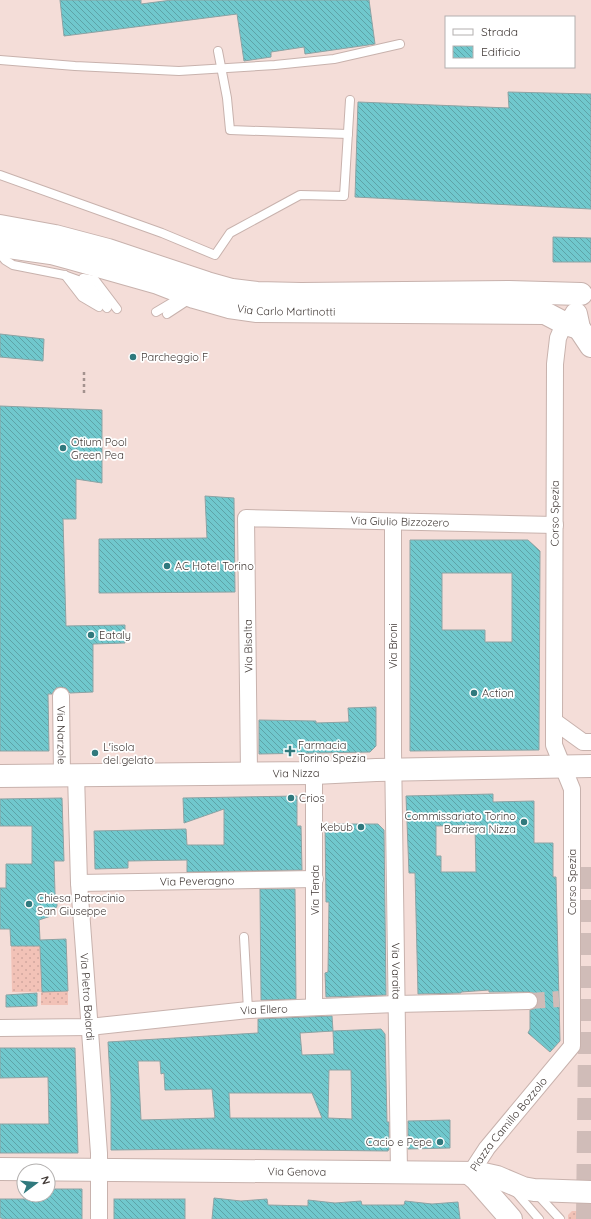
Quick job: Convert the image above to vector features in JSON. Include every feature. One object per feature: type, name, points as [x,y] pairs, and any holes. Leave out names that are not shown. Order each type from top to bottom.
[{"type":"street","name":"Via Carlo Martinotti","points":[[0,226],[55,236],[108,250],[207,284],[232,290],[257,293],[301,294],[509,292],[578,309]]},
{"type":"street","name":"Via Carlo Martinotti","points":[[0,246],[51,253],[158,283],[189,296],[229,307],[257,311],[545,313],[578,309]]},
{"type":"street","points":[[578,309],[591,346]]},
{"type":"street","name":"Corso Spezia","points":[[572,1046],[565,999],[572,789],[554,745],[556,364],[558,338],[561,331],[578,309]]},
{"type":"street","name":"Via Giulio Bizzozero","points":[[246,518],[555,525]]},
{"type":"street","name":"Via Bisalta","points":[[246,518],[249,773]]},
{"type":"street","name":"Via Broni","points":[[393,522],[394,770]]},
{"type":"street","name":"Via Narzole","points":[[61,696],[69,775]]},
{"type":"street","points":[[554,721],[583,742],[591,742]]},
{"type":"street","name":"Via Nizza","points":[[0,776],[314,773],[591,766]]},
{"type":"street","name":"Via Varaita","points":[[394,770],[398,1172]]},
{"type":"street","name":"Via Tenda","points":[[314,773],[314,1007]]},
{"type":"street","name":"Via Pietro Baiardi","points":[[69,775],[100,1153],[99,1219]]},
{"type":"street","name":"Via Peveragno","points":[[79,883],[315,879]]},
{"type":"street","name":"Via Ellero","points":[[0,1028],[89,1026],[248,1010],[530,1000]]},
{"type":"street","name":"Piazza Camillo Bozzolo","points":[[511,1219],[470,1174],[486,1148],[572,1046]]},
{"type":"street","name":"Via Genova","points":[[0,1169],[398,1172],[470,1174],[489,1175],[523,1188],[534,1190],[591,1192]]},
{"type":"lane","points":[[0,60],[76,66],[179,71],[275,65],[334,59],[400,44]]},
{"type":"lane","points":[[218,51],[228,98],[230,130],[348,134]]},
{"type":"lane","points":[[0,175],[162,233],[215,255],[230,233],[300,195],[344,196],[350,100]]},
{"type":"lane","points":[[0,254],[5,260],[13,265],[95,280],[117,309]]},
{"type":"lane","points":[[64,275],[89,284],[103,307],[82,298],[64,275]]},
{"type":"lane","points":[[156,312],[189,296]]},
{"type":"lane","points":[[167,314],[189,296]]},
{"type":"lane","points":[[244,937],[248,1010]]},
{"type":"lane","points":[[505,1181],[539,1219]]},
{"type":"lane","points":[[534,1190],[560,1219]]},
{"type":"path","points":[[84,370],[84,393]]},
{"type":"shaded area","points":[[11,946],[40,946],[42,992],[68,991],[68,1005],[41,1005],[41,992],[12,992]]},
{"type":"shaded area","points":[[572,1211],[591,1211],[591,1219],[568,1219],[568,1215]]},
{"type":"building","points":[[60,0],[141,0],[141,4],[172,0],[369,0],[375,44],[305,54],[304,47],[271,52],[271,57],[244,61],[237,14],[64,36]]},
{"type":"building","points":[[508,92],[591,94],[591,209],[355,197],[358,102],[509,108]]},
{"type":"building","points":[[553,237],[591,238],[591,262],[553,262]]},
{"type":"building","points":[[0,334],[44,339],[43,361],[0,357]]},
{"type":"building","points":[[0,406],[102,410],[102,483],[76,479],[76,519],[63,519],[66,626],[125,625],[125,643],[93,644],[93,692],[70,693],[66,688],[60,687],[56,688],[52,694],[48,694],[49,751],[0,751]]},
{"type":"building","name":"AC Hotel Torino","points":[[205,496],[234,498],[235,592],[99,593],[99,539],[207,538]]},
{"type":"building","points":[[410,540],[528,540],[540,551],[539,750],[410,751]],"holes":[[[442,573],[512,573],[512,642],[485,642],[485,630],[442,630]]]},
{"type":"building","points":[[376,707],[376,746],[370,752],[259,754],[259,720],[316,721],[316,723],[349,722],[348,708]]},
{"type":"building","points":[[493,794],[493,802],[534,801],[534,843],[553,843],[553,877],[556,877],[560,1041],[550,1052],[528,1033],[530,1029],[530,1010],[537,1006],[538,1001],[537,996],[533,993],[489,992],[489,990],[461,993],[418,994],[415,873],[409,873],[406,796]],"holes":[[[475,825],[476,872],[441,872],[441,856],[436,856],[436,826]]]},
{"type":"building","points":[[297,796],[297,826],[301,826],[302,870],[187,872],[187,860],[128,861],[128,868],[95,869],[94,831],[186,829],[187,845],[224,845],[224,809],[184,823],[183,798]]},
{"type":"building","points":[[62,798],[64,861],[54,861],[57,906],[51,916],[39,920],[40,940],[66,939],[68,991],[42,992],[40,946],[11,946],[10,929],[0,929],[0,888],[6,888],[6,864],[32,864],[32,826],[0,826],[0,799]]},
{"type":"building","points":[[325,824],[378,824],[384,830],[386,995],[326,997],[325,973],[328,972],[329,902],[326,902]]},
{"type":"building","points":[[260,889],[295,889],[296,999],[261,1000]]},
{"type":"building","points":[[37,993],[37,1006],[6,1007],[6,995]]},
{"type":"building","points":[[332,1016],[333,1031],[381,1029],[385,1034],[387,1122],[389,1122],[388,1151],[209,1149],[111,1150],[111,1095],[108,1042],[258,1033],[258,1019]],"holes":[[[333,1031],[334,1054],[302,1055],[300,1033]],[[138,1061],[160,1061],[161,1074],[164,1073],[165,1090],[212,1089],[215,1118],[141,1120]],[[329,1070],[351,1070],[352,1119],[328,1118]],[[229,1093],[312,1093],[322,1118],[230,1118]]]},
{"type":"building","points":[[0,1048],[75,1048],[78,1153],[0,1153],[0,1124],[49,1124],[48,1077],[0,1078]]},
{"type":"building","points":[[450,1120],[450,1148],[408,1149],[408,1121]]},
{"type":"building","points":[[56,1189],[82,1189],[82,1219],[2,1219],[0,1218],[0,1199],[16,1199],[16,1203],[56,1203]]},
{"type":"building","points":[[214,1198],[241,1201],[267,1199],[268,1205],[308,1206],[308,1200],[335,1203],[361,1201],[362,1205],[404,1205],[405,1201],[432,1204],[458,1202],[460,1219],[212,1219]]},
{"type":"building","points":[[114,1199],[185,1199],[185,1219],[114,1219]]},
{"type":"tunnel","points":[[587,1219],[591,860]]},
{"type":"tunnel","points":[[529,1001],[559,999]]},
{"type":"place","name":"Parcheggio F","points":[[133,357]]},
{"type":"place","name":"Otium Pool Green Pea","points":[[63,448]]},
{"type":"place","name":"AC Hotel Torino","points":[[167,566]]},
{"type":"place","name":"Eataly","points":[[91,635]]},
{"type":"place","name":"Action","points":[[474,693]]},
{"type":"place","name":"Farmacia Torino Spezia","points":[[290,751]]},
{"type":"place","name":"L'isola del gelato","points":[[95,753]]},
{"type":"place","name":"Crios","points":[[291,798]]},
{"type":"place","name":"Commissariato Torino Barriera Nizza","points":[[524,822]]},
{"type":"place","name":"Kebub","points":[[361,827]]},
{"type":"place","name":"Chiesa Patrocinio San Giuseppe","points":[[29,904]]},
{"type":"place","name":"Cacio e Pepe","points":[[440,1142]]}]
